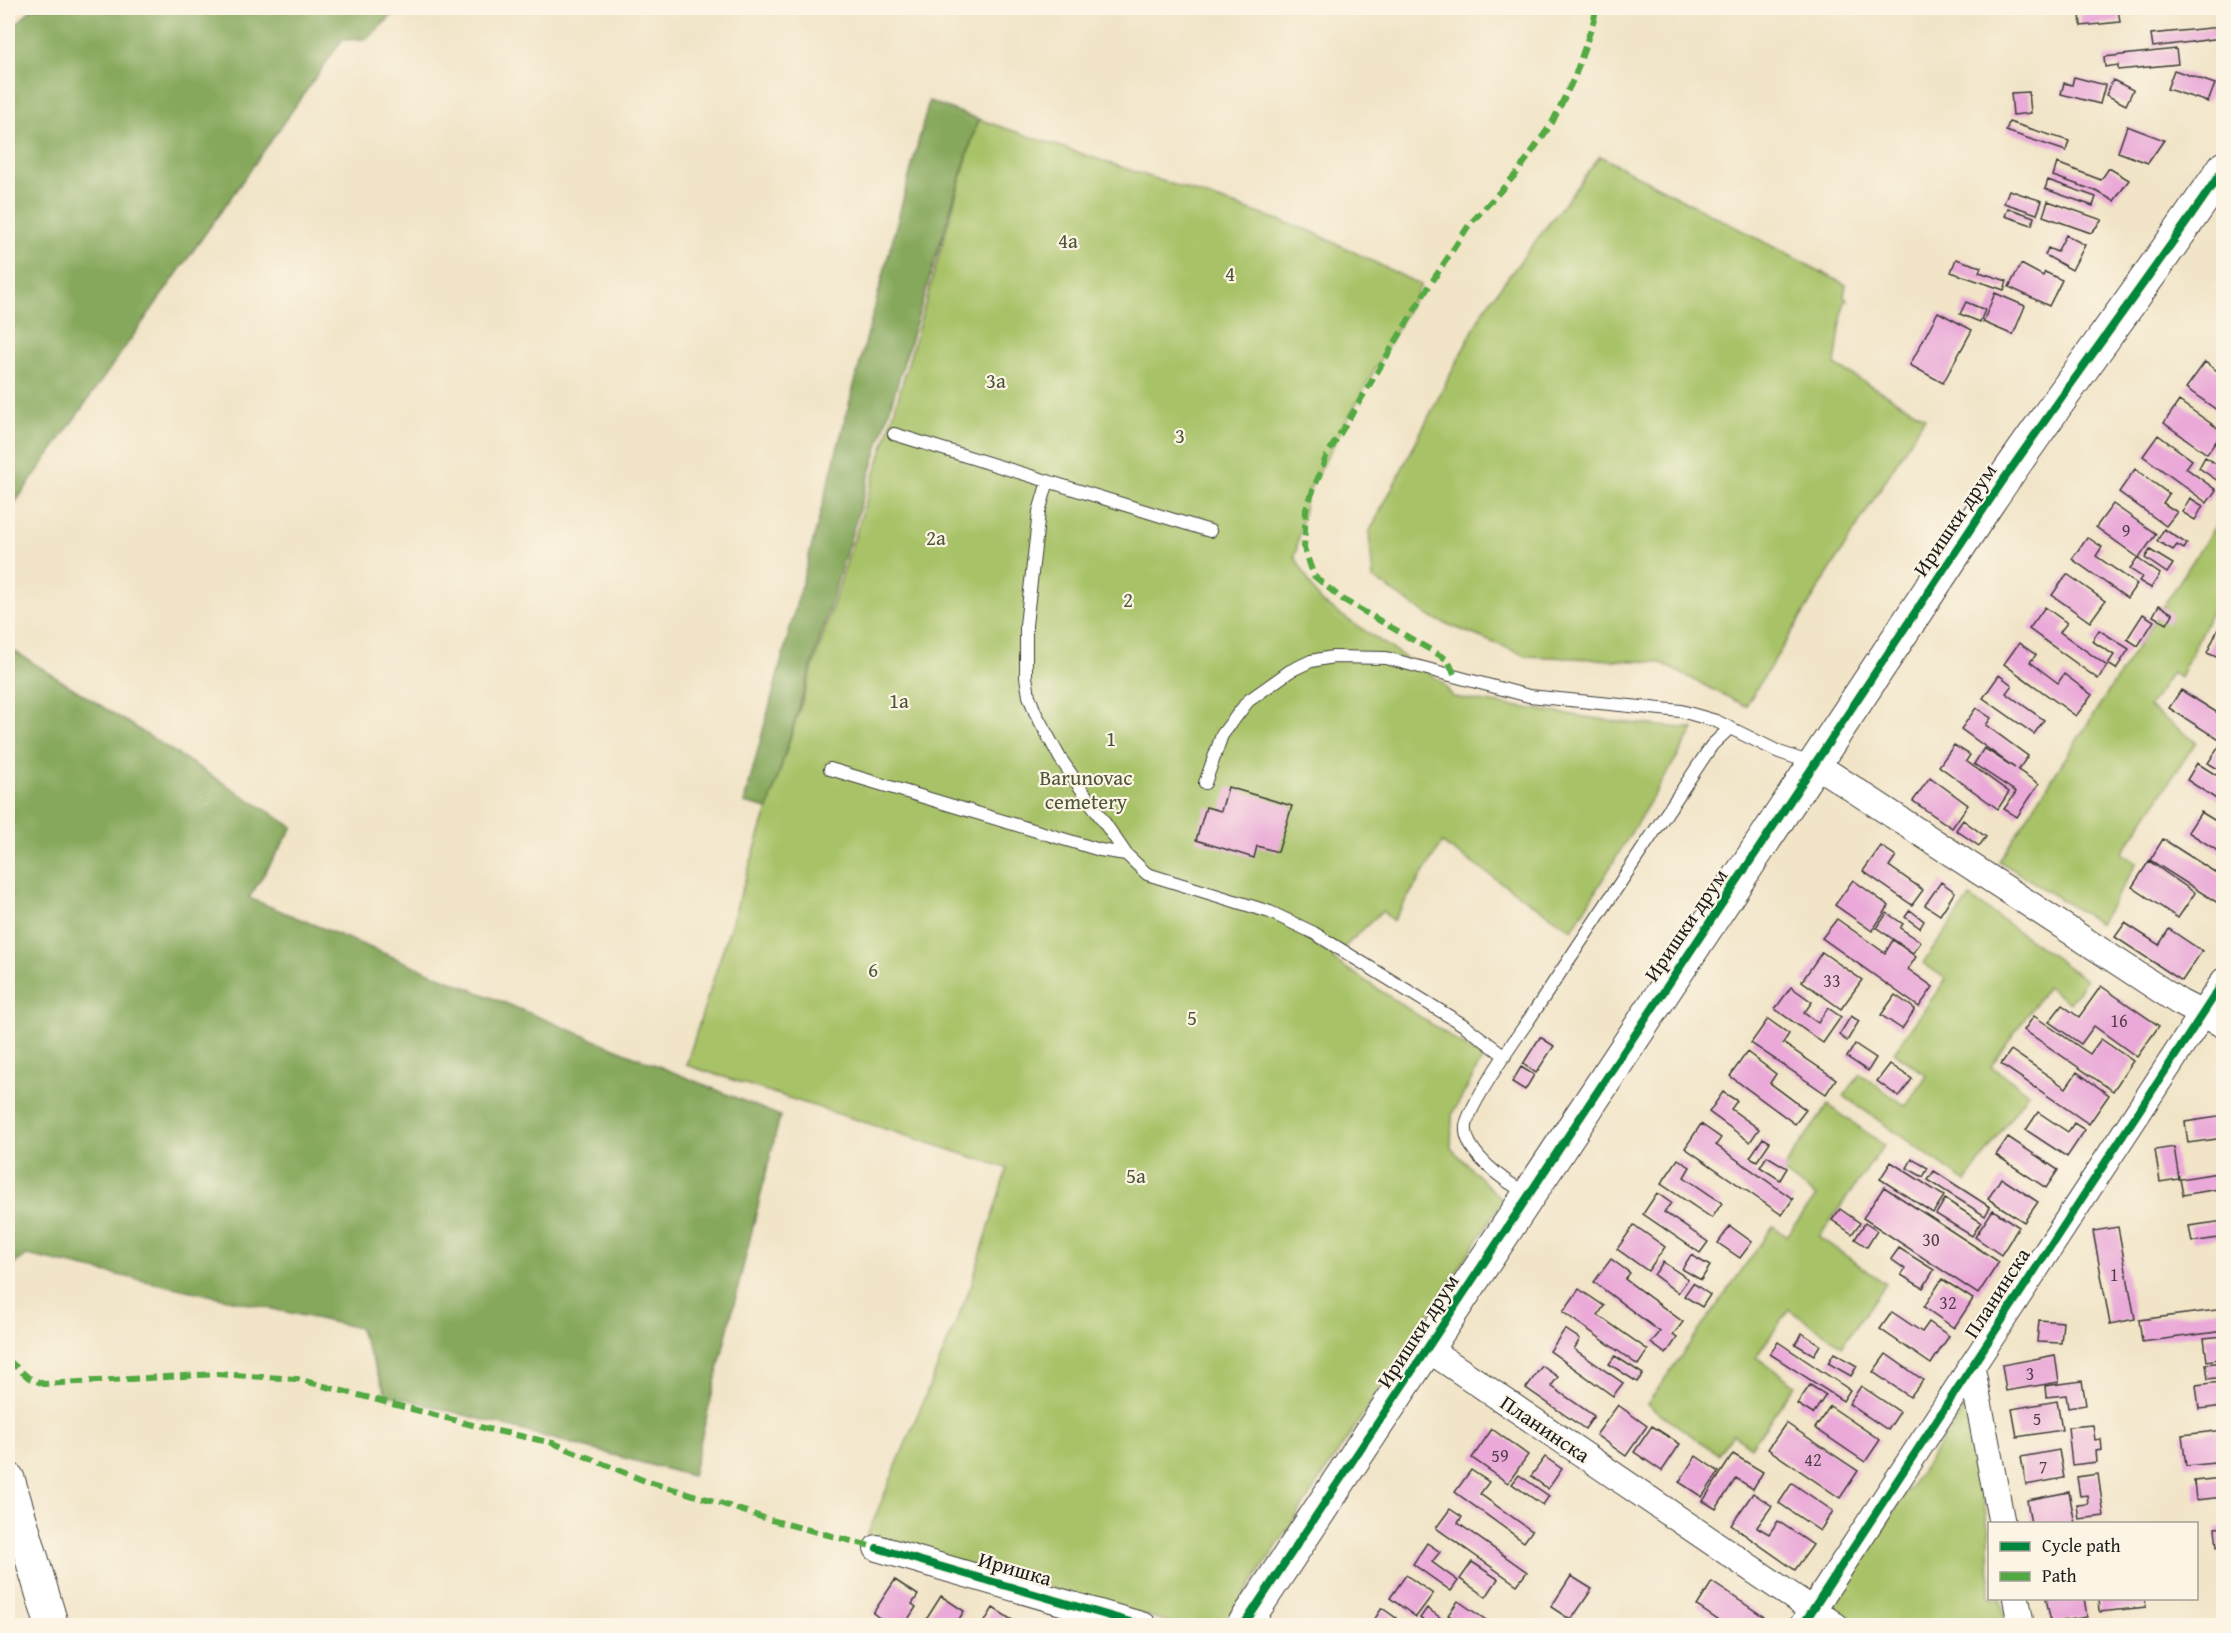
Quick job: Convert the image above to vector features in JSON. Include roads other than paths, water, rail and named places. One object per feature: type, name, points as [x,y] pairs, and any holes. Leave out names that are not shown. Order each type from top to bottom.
[{"type":"street","name":"Иришки друм","points":[[1243,1626],[1428,1349],[1528,1193],[2041,424],[2168,251],[2223,168]]},
{"type":"street","points":[[1815,764],[2179,1002],[2213,1019]]},
{"type":"street","name":"Планинска","points":[[1807,1618],[1969,1369],[2213,1019],[2223,981]]},
{"type":"street","name":"Планинска","points":[[1428,1349],[1807,1618],[1836,1626]]},
{"type":"street","name":"Планинска","points":[[1969,1369],[1973,1374],[2002,1522]]},
{"type":"street","points":[[8,1479],[52,1626]]},
{"type":"street","name":"Иришка","points":[[877,1548],[1144,1626]]},
{"type":"street","points":[[2016,1600],[2021,1626]]},
{"type":"lane","points":[[894,434],[1210,531]]},
{"type":"lane","points":[[1048,481],[1039,512],[1027,614],[1025,651],[1029,696],[1039,721],[1060,758],[1126,854],[1147,874],[1270,912],[1314,933],[1464,1026],[1504,1056]]},
{"type":"lane","points":[[1205,783],[1222,735],[1248,700],[1290,671],[1311,661],[1333,657],[1386,658],[1529,696],[1681,711],[1716,721],[1779,752],[1815,764]]},
{"type":"lane","points":[[1528,1193],[1490,1167],[1473,1152],[1467,1142],[1466,1126],[1472,1112],[1504,1056],[1712,745],[1730,728]]},
{"type":"lane","points":[[830,769],[1100,850],[1126,854]]},
{"type":"park label","name":"4a","points":[[1068,241]]},
{"type":"park label","name":"4","points":[[1230,274]]},
{"type":"park label","name":"3a","points":[[996,381]]},
{"type":"park label","name":"3","points":[[1180,436]]},
{"type":"park label","name":"2a","points":[[936,538]]},
{"type":"park label","name":"2","points":[[1128,600]]},
{"type":"park label","name":"1a","points":[[899,701]]},
{"type":"park label","name":"1","points":[[1111,739]]},
{"type":"park label","name":"Barunovac cemetery","points":[[1086,790]]},
{"type":"park label","name":"6","points":[[873,970]]},
{"type":"park label","name":"5","points":[[1192,1018]]},
{"type":"park label","name":"5a","points":[[1136,1176]]}]
